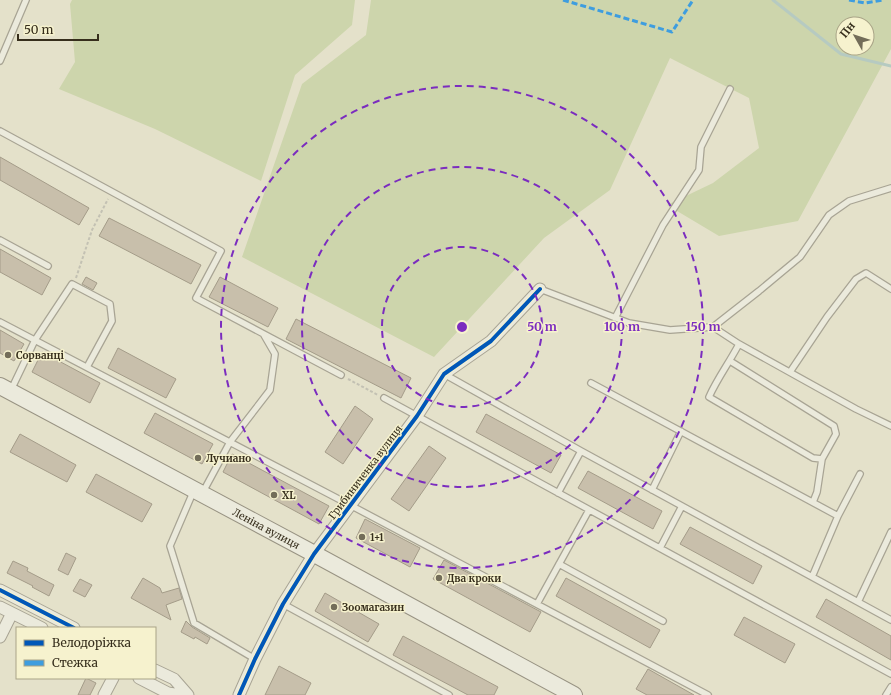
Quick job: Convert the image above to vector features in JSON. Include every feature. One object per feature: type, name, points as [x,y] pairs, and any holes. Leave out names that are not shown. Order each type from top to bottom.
[{"type":"main road","name":"Леніна вулиця","points":[[5,389],[574,695]]},
{"type":"street","name":"Грибиниченка вулиця","points":[[239,695],[255,659],[283,604],[314,554],[417,416],[444,374],[491,341],[540,289]]},
{"type":"street","points":[[0,590],[72,627]]},
{"type":"street","points":[[0,607],[40,627]]},
{"type":"street","points":[[0,637],[12,613]]},
{"type":"street","points":[[156,671],[174,680],[188,695]]},
{"type":"street","points":[[104,695],[112,679]]},
{"type":"street","points":[[141,679],[168,693],[181,695]]},
{"type":"lane","points":[[0,61],[26,0]]},
{"type":"lane","points":[[615,318],[663,225],[699,170],[702,147],[730,89]]},
{"type":"lane","points":[[0,131],[220,251],[196,298],[341,375]]},
{"type":"lane","points":[[540,289],[629,324],[670,330],[713,327],[760,291],[800,256],[829,215],[849,201],[891,188]]},
{"type":"lane","points":[[0,240],[48,266]]},
{"type":"lane","points":[[790,372],[827,316],[856,279],[866,273],[891,289]]},
{"type":"lane","points":[[5,389],[72,284],[110,304],[112,321],[87,367]]},
{"type":"lane","points":[[0,322],[350,504],[708,695]]},
{"type":"lane","points":[[713,327],[739,344],[856,410],[891,426]]},
{"type":"lane","points":[[255,659],[194,624],[170,546],[198,492],[230,442],[270,390],[275,354],[264,335]]},
{"type":"lane","points":[[739,344],[716,381],[709,397],[813,458],[822,459]]},
{"type":"lane","points":[[730,360],[834,426],[836,434],[822,459],[817,492],[813,502]]},
{"type":"lane","points":[[444,374],[581,451],[891,620]]},
{"type":"lane","points":[[590,383],[838,516]]},
{"type":"lane","points":[[384,398],[891,674]]},
{"type":"lane","points":[[652,490],[681,431]]},
{"type":"lane","points":[[558,493],[581,451]]},
{"type":"lane","points":[[812,577],[838,516],[860,474]]},
{"type":"lane","points":[[660,548],[682,506]]},
{"type":"lane","points":[[538,604],[589,510]]},
{"type":"lane","points":[[858,602],[891,532]]},
{"type":"lane","points":[[559,564],[663,621]]},
{"type":"lane","points":[[283,604],[450,695]]},
{"type":"lane","points":[[886,695],[891,687]]},
{"type":"path","points":[[72,284],[76,278],[92,230],[112,192]]},
{"type":"path","points":[[341,375],[384,398]]},
{"type":"green space","points":[[72,0],[355,0],[352,25],[295,75],[261,181],[155,129],[59,89],[75,62],[70,4]]},
{"type":"green space","points":[[371,0],[891,0],[891,49],[798,221],[719,236],[667,205],[713,183],[759,148],[749,98],[670,58],[610,190],[544,238],[434,357],[242,257],[302,84],[366,35]]},
{"type":"building","points":[[0,157],[89,208],[79,225],[0,180]]},
{"type":"building","points":[[109,218],[201,265],[191,284],[99,236]]},
{"type":"building","points":[[0,249],[51,278],[42,295],[0,272]]},
{"type":"building","points":[[86,277],[97,283],[93,290],[82,284]]},
{"type":"building","points":[[220,277],[278,308],[268,327],[209,297]]},
{"type":"building","points":[[296,319],[411,378],[401,398],[286,339]]},
{"type":"building","points":[[0,330],[24,344],[14,361],[0,353]]},
{"type":"building","points":[[118,348],[176,379],[166,398],[108,368]]},
{"type":"building","points":[[42,352],[100,383],[90,403],[32,372]]},
{"type":"building","points":[[355,406],[373,419],[343,464],[325,452]]},
{"type":"building","points":[[155,413],[213,444],[202,464],[144,433]]},
{"type":"building","points":[[486,414],[561,455],[551,473],[476,432]]},
{"type":"building","points":[[20,434],[76,465],[67,482],[10,452]]},
{"type":"building","points":[[429,446],[446,458],[409,511],[391,499]]},
{"type":"building","points":[[232,454],[329,506],[319,524],[223,472]]},
{"type":"building","points":[[588,471],[662,511],[653,529],[578,488]]},
{"type":"building","points":[[96,474],[152,504],[142,522],[86,492]]},
{"type":"building","points":[[365,519],[420,548],[410,567],[356,538]]},
{"type":"building","points":[[690,527],[762,566],[753,584],[680,544]]},
{"type":"building","points":[[66,553],[76,558],[68,575],[58,570]]},
{"type":"building","points":[[444,560],[541,612],[530,632],[433,579]]},
{"type":"building","points":[[13,561],[28,568],[27,571],[54,585],[49,596],[7,573]]},
{"type":"building","points":[[143,578],[160,588],[162,593],[179,588],[182,599],[166,605],[171,620],[131,598]]},
{"type":"building","points":[[566,578],[660,630],[650,648],[556,596]]},
{"type":"building","points":[[80,579],[92,585],[85,597],[73,591]]},
{"type":"building","points":[[325,593],[379,624],[368,642],[315,611]]},
{"type":"building","points":[[826,599],[891,636],[891,660],[816,617]]},
{"type":"building","points":[[744,617],[795,644],[785,663],[734,635]]},
{"type":"building","points":[[186,621],[192,627],[210,638],[207,644],[195,637],[194,639],[181,632]]},
{"type":"building","points":[[403,636],[498,687],[494,695],[468,695],[393,655]]},
{"type":"building","points":[[279,666],[311,683],[305,695],[265,695]]},
{"type":"building","points":[[648,669],[694,695],[647,695],[636,689]]},
{"type":"building","points":[[86,679],[96,683],[90,695],[78,695]]},
{"type":"waterway","points":[[773,0],[841,54],[891,66]]},
{"type":"marked path","points":[[563,0],[672,32],[693,0]]},
{"type":"marked path","points":[[849,0],[865,3],[883,0]]},
{"type":"cycle path","points":[[239,695],[255,659],[283,604],[314,554],[417,416],[444,374],[491,341],[540,289]]},
{"type":"cycle path","points":[[0,590],[72,627]]},
{"type":"place","name":"Сорванці","points":[[8,355]]},
{"type":"place","name":"Лучиано","points":[[198,458]]},
{"type":"place","name":"XL","points":[[274,495]]},
{"type":"place","name":"1+1","points":[[362,537]]},
{"type":"place","name":"Два кроки","points":[[439,578]]},
{"type":"place","name":"Зоомагазин","points":[[334,607]]}]
